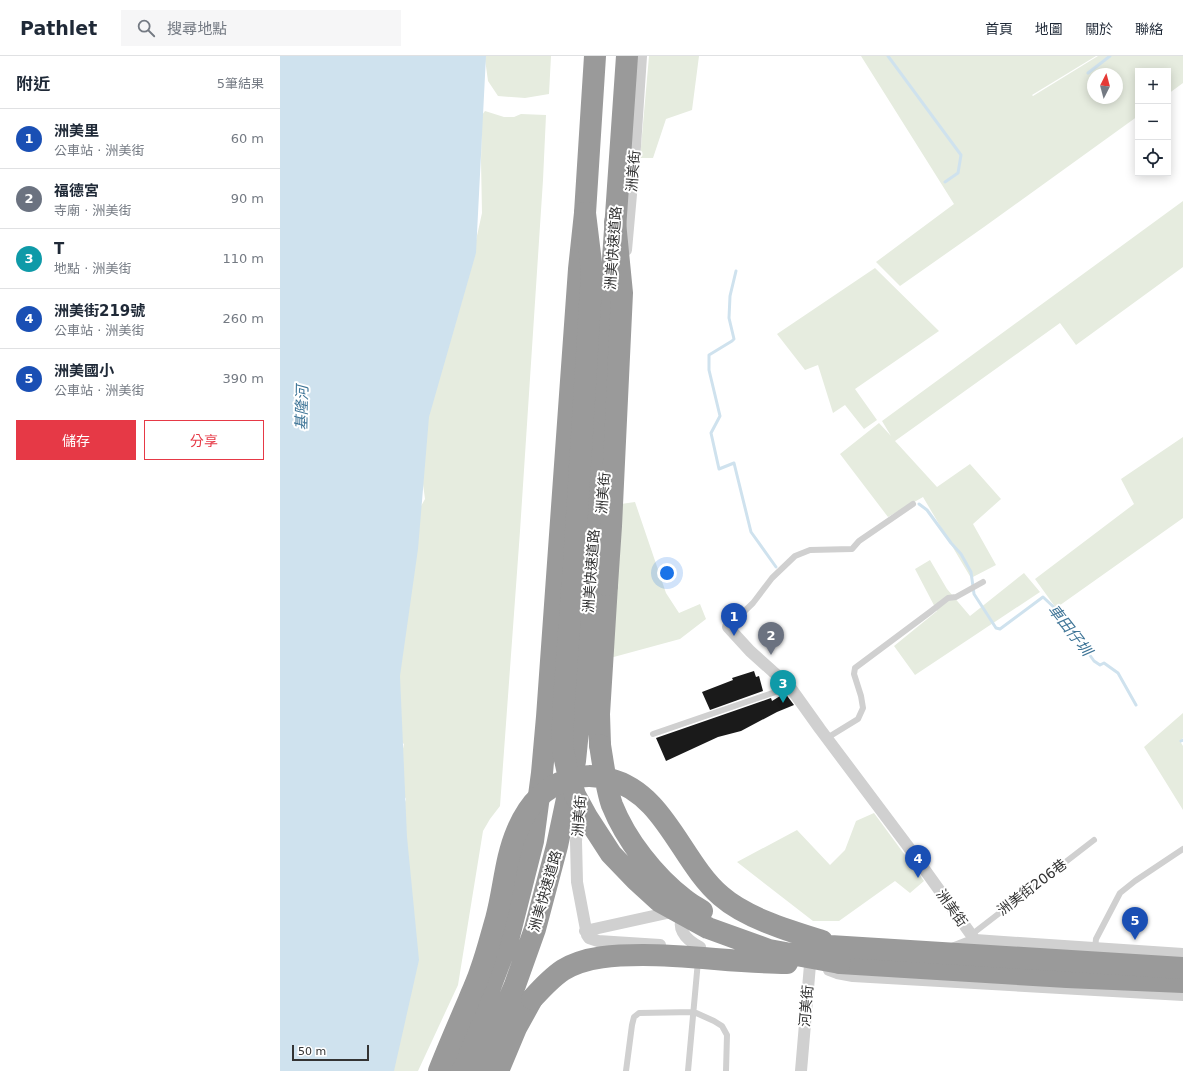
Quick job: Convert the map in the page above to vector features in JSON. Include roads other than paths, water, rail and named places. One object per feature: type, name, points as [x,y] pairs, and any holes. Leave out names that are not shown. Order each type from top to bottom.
[{"type":"highway","name":"洲美快速道路","points":[[456,1071],[468,1046],[508,940],[532,841],[542,773],[578,269],[585,212],[595,56]]},
{"type":"highway","name":"洲美快速道路","points":[[479,1071],[515,985],[535,929],[557,846],[575,762],[586,642],[625,63]]},
{"type":"highway","points":[[585,212],[592,271],[562,746],[575,795],[587,817],[611,854],[636,880],[659,900],[708,928],[769,950],[840,955],[1067,977],[1183,982]]},
{"type":"highway","points":[[615,222],[622,293],[611,526],[599,714],[600,744],[604,771],[612,804],[626,833],[643,857],[666,883],[685,900],[708,915],[737,928],[767,938],[814,945],[840,955]]},
{"type":"highway","points":[[439,1071],[481,970],[498,912],[510,854],[517,831],[530,807],[545,791],[562,781],[577,776],[604,777],[618,781],[635,791],[651,805],[669,827],[706,880],[722,897],[743,911],[840,955]]},
{"type":"highway","points":[[498,1071],[516,1028],[532,999],[548,982],[564,970],[582,962],[605,957],[627,955],[669,955],[770,963],[840,955],[1183,968]]},
{"type":"street","name":"洲美街","points":[[641,56],[634,161],[603,491],[589,700],[576,841],[577,882],[585,931],[692,908],[726,904],[759,910],[795,932],[833,948],[875,956],[926,956],[953,949],[973,937],[1183,954]]},
{"type":"street","name":"洲美街","points":[[728,626],[750,651],[790,687],[908,845],[973,937]]},
{"type":"street","points":[[692,908],[685,913],[682,921],[682,929],[690,942],[700,947]]},
{"type":"street","points":[[585,931],[589,938],[598,941],[782,953],[797,956],[837,973],[853,976],[1183,995]]},
{"type":"street","name":"河美街","points":[[800,1071],[812,940]]},
{"type":"lane","name":"洲美街","points":[[728,626],[753,603],[772,578],[795,556],[810,550],[852,549],[859,541],[913,504]]},
{"type":"lane","points":[[827,738],[858,719],[863,708],[862,696],[854,674],[855,668],[948,598],[956,597],[984,582]]},
{"type":"lane","points":[[653,734],[790,687]]},
{"type":"lane","name":"洲美街206巷","points":[[973,937],[1094,840]]},
{"type":"lane","points":[[1095,948],[1096,939],[1120,893],[1135,881],[1183,849]]},
{"type":"lane","points":[[688,1071],[700,947]]},
{"type":"lane","points":[[626,1071],[634,1017],[639,1013],[694,1012],[722,1026],[727,1035],[726,1071]]},
{"type":"water","name":"基隆河","points":[[280,56],[486,56],[476,253],[429,417],[418,549],[400,676],[407,837],[419,960],[394,1071],[280,1071]]},
{"type":"waterway","points":[[888,56],[961,155],[958,173],[945,182]]},
{"type":"waterway","points":[[1094,68],[1110,56]]},
{"type":"waterway","points":[[736,271],[730,296],[729,318],[734,339],[709,355],[709,370],[720,416],[711,433],[719,469],[734,463],[751,532],[776,567]]},
{"type":"waterway","name":"車田仔圳","points":[[919,504],[927,510],[961,554],[971,572],[974,594],[996,628],[1000,629],[1043,597],[1059,612],[1094,661],[1100,665],[1104,663],[1118,673],[1136,705]]},
{"type":"place","name":"洲美里","points":[[734,636]]},
{"type":"place","name":"福德宮","points":[[771,655]]},
{"type":"place","name":"T","points":[[783,703]]},
{"type":"place","name":"洲美街219號","points":[[918,878]]},
{"type":"place","name":"洲美國小","points":[[1135,940]]}]
